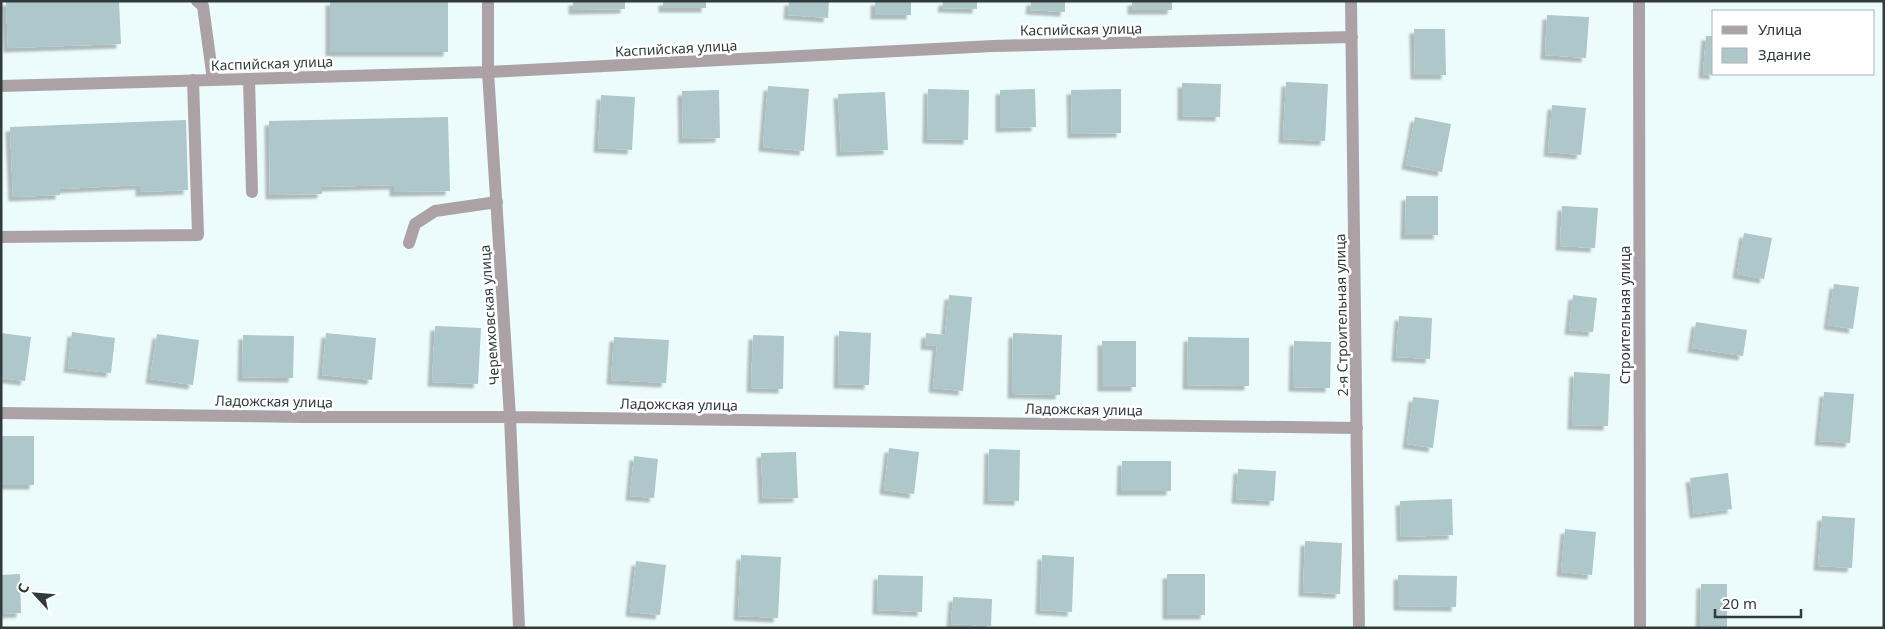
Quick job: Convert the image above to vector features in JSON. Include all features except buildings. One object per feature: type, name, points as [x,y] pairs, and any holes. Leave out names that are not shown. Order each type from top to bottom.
[{"type":"street","points":[[197,1],[203,6],[213,80]]},
{"type":"street","name":"Черемховская улица","points":[[488,1],[488,72],[510,417],[519,628]]},
{"type":"street","name":"2-я Строительная улица","points":[[1351,1],[1359,628]]},
{"type":"street","name":"Строительная улица","points":[[1639,1],[1640,628]]},
{"type":"street","name":"Каспийская улица","points":[[1,86],[488,72],[993,46],[1352,37]]},
{"type":"street","points":[[249,79],[252,192]]},
{"type":"street","points":[[1,237],[198,235],[193,80]]},
{"type":"street","points":[[409,243],[415,224],[435,211],[497,202]]},
{"type":"street","name":"Ладожская улица","points":[[1,413],[314,417],[510,417],[1357,428]]}]
